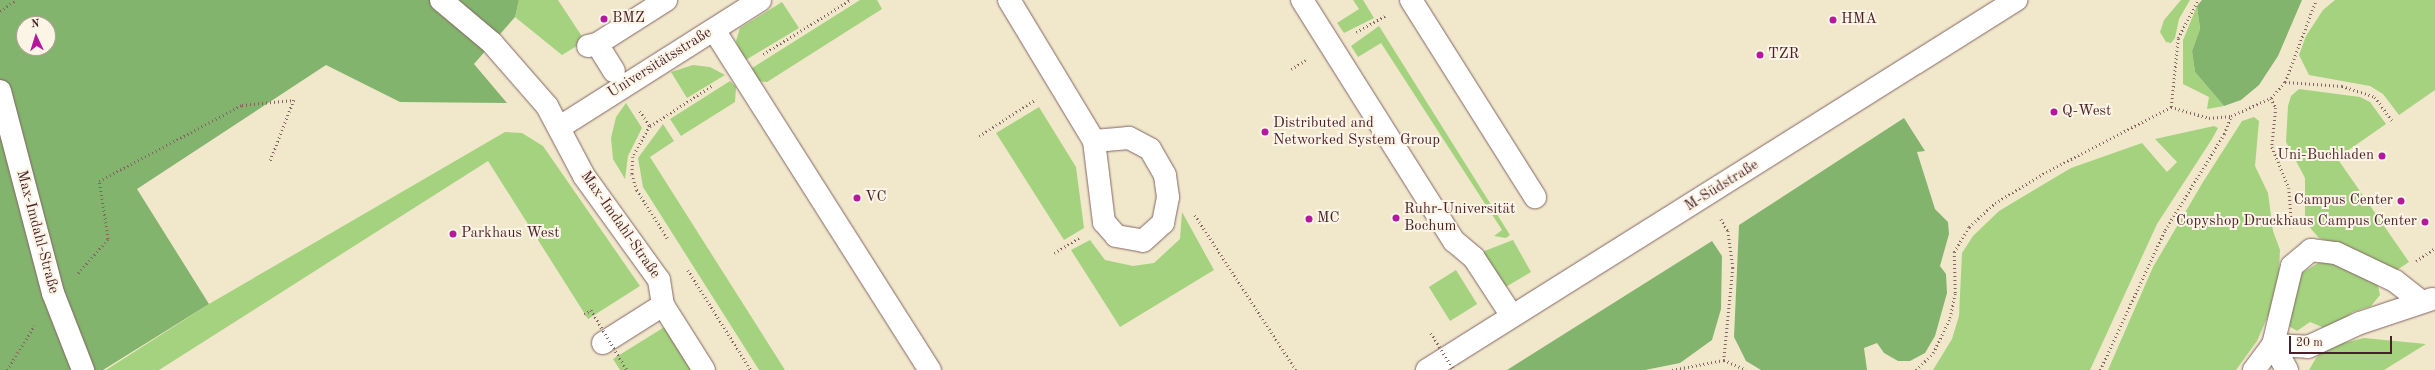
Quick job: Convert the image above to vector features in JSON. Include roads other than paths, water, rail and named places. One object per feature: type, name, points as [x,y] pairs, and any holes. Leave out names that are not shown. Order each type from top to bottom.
[{"type":"street","name":"Max-Imdahl-Straße","points":[[441,0],[492,43],[560,127],[584,176],[659,280],[663,305],[704,370]]},
{"type":"street","points":[[619,78],[592,45],[666,0]]},
{"type":"street","name":"Universitätsstraße","points":[[560,127],[619,78],[714,30],[760,0]]},
{"type":"street","points":[[1009,0],[1094,141],[1104,222],[1116,236],[1143,241],[1163,223],[1168,197],[1165,174],[1150,149],[1129,138],[1094,141]]},
{"type":"street","points":[[1302,0],[1454,241],[1474,258],[1512,316]]},
{"type":"street","points":[[1411,0],[1535,197]]},
{"type":"street","name":"M-Südstraße","points":[[1427,370],[1451,364],[1512,316],[1708,195],[2016,0]]},
{"type":"street","points":[[714,30],[930,370]]},
{"type":"street","name":"Max-Imdahl-Straße","points":[[0,91],[53,293],[83,370]]},
{"type":"street","points":[[2254,370],[2273,345],[2292,266],[2301,248],[2336,253],[2398,276],[2428,300],[2308,347],[2273,345]]},
{"type":"street","points":[[603,343],[663,305]]},
{"type":"street","points":[[2273,345],[2287,370]]},
{"type":"place","name":"BMZ","points":[[604,19]]},
{"type":"place","name":"HMA","points":[[1833,20]]},
{"type":"place","name":"TZR","points":[[1760,55]]},
{"type":"place","name":"Q-West","points":[[2054,112]]},
{"type":"place","name":"Distributed and Networked System Group","points":[[1265,132]]},
{"type":"place","name":"Uni-Buchladen","points":[[2382,156]]},
{"type":"place","name":"VC","points":[[857,198]]},
{"type":"place","name":"Campus Center","points":[[2401,201]]},
{"type":"place","name":"Ruhr-Universität Bochum","points":[[1396,218]]},
{"type":"place","name":"MC","points":[[1309,219]]},
{"type":"place","name":"Copyshop Druckhaus Campus Center","points":[[2425,222]]},
{"type":"place","name":"Parkhaus West","points":[[453,234]]}]
